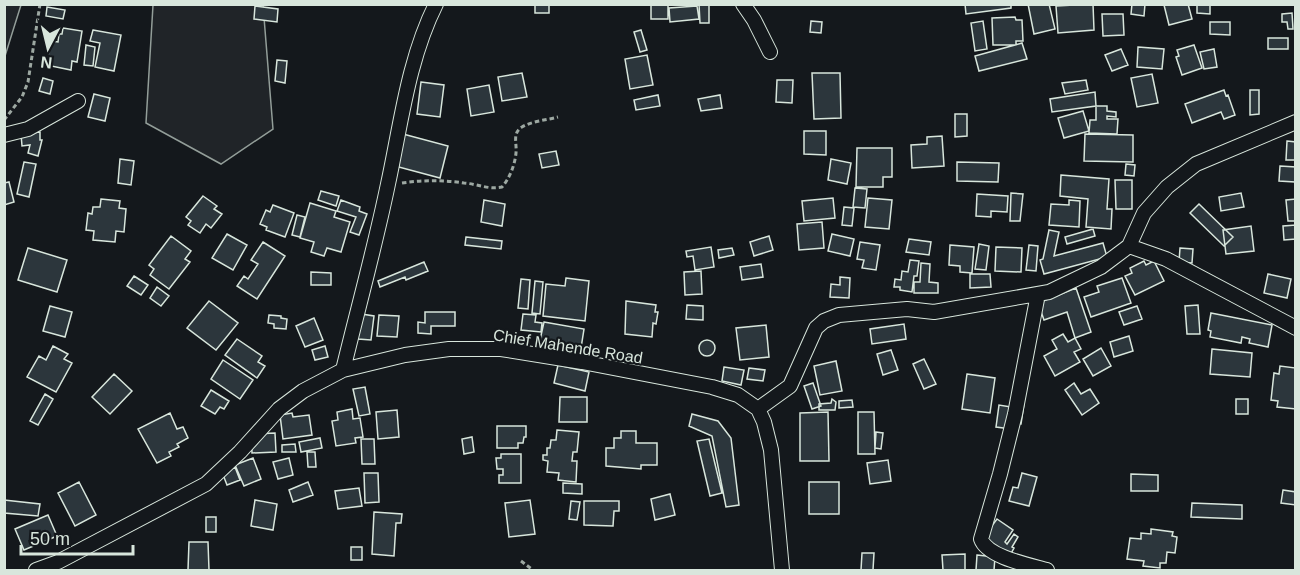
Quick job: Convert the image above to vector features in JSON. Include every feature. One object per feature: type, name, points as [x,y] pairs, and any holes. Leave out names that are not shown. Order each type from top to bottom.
[{"type":"street","points":[[343,370],[388,186],[411,74],[436,4]]},
{"type":"street","points":[[743,4],[770,52]]},
{"type":"street","points":[[4,135],[28,129],[78,101]]},
{"type":"street","points":[[782,570],[771,450],[758,409],[790,386],[816,328],[832,318],[863,312],[907,309],[934,312],[1049,292],[1101,267],[1129,246],[1144,213],[1167,187],[1196,164],[1296,122]]},
{"type":"street","points":[[1129,246],[1166,259],[1296,328]]},
{"type":"street","points":[[1038,294],[1016,414],[981,539],[983,546],[993,553],[1047,570]]},
{"type":"street","name":"Chief Mahende Road","points":[[36,570],[61,566],[206,484],[240,452],[279,409],[303,391],[343,370],[405,355],[449,349],[501,349],[712,387],[738,395],[758,409]]},
{"type":"path","points":[[4,120],[22,97],[28,82],[40,4]]},
{"type":"path","points":[[388,186],[404,182],[450,181],[492,189],[502,187],[512,170],[516,152],[516,132],[522,127],[558,117]]},
{"type":"path","points":[[521,561],[533,570]]},
{"type":"shaded area","points":[[4,5],[21,5],[5,56]]},
{"type":"shaded area","points":[[153,5],[263,5],[273,129],[221,164],[146,123]]},
{"type":"building","points":[[535,4],[549,4],[549,13],[535,13]]},
{"type":"building","points":[[651,4],[668,4],[668,19],[651,19]]},
{"type":"building","points":[[699,4],[709,4],[709,23],[700,23]]},
{"type":"building","points":[[965,4],[1011,4],[1011,8],[966,14]]},
{"type":"building","points":[[1028,4],[1049,4],[1055,29],[1034,34]]},
{"type":"building","points":[[1093,4],[1094,30],[1058,33],[1056,6]]},
{"type":"building","points":[[1132,4],[1145,4],[1144,16],[1131,14]]},
{"type":"building","points":[[1188,4],[1192,19],[1169,25],[1164,5]]},
{"type":"building","points":[[1197,4],[1210,4],[1210,14],[1197,13]]},
{"type":"building","points":[[255,6],[278,9],[277,22],[254,19]]},
{"type":"building","points":[[697,6],[699,19],[670,22],[669,8]]},
{"type":"building","points":[[47,7],[65,10],[63,19],[46,16]]},
{"type":"building","points":[[1292,13],[1293,29],[1288,29],[1287,22],[1282,22],[1282,14]]},
{"type":"building","points":[[1102,14],[1123,14],[1124,35],[1103,36]]},
{"type":"building","points":[[1015,17],[1016,20],[1022,20],[1023,41],[1016,41],[1016,45],[993,45],[992,18]]},
{"type":"building","points":[[811,21],[822,22],[821,33],[810,32]]},
{"type":"building","points":[[983,21],[987,49],[975,51],[971,23]]},
{"type":"building","points":[[1210,22],[1230,22],[1230,35],[1210,34]]},
{"type":"building","points":[[63,28],[82,31],[77,62],[72,61],[71,70],[51,66],[52,57],[48,56],[51,41],[58,42]]},
{"type":"building","points":[[93,30],[121,35],[114,71],[95,67],[100,43],[90,41]]},
{"type":"building","points":[[641,30],[647,50],[640,52],[634,32]]},
{"type":"building","points":[[1268,38],[1288,38],[1288,49],[1268,49]]},
{"type":"building","points":[[1022,43],[1027,59],[979,71],[975,56]]},
{"type":"building","points":[[86,45],[95,47],[93,66],[84,65]]},
{"type":"building","points":[[1194,45],[1202,68],[1182,75],[1176,57],[1179,56],[1177,50]]},
{"type":"building","points":[[1138,47],[1164,49],[1162,69],[1137,67]]},
{"type":"building","points":[[1121,49],[1128,65],[1112,71],[1105,55]]},
{"type":"building","points":[[1214,49],[1217,67],[1204,69],[1200,52]]},
{"type":"building","points":[[647,55],[653,85],[630,89],[625,59]]},
{"type":"building","points":[[277,60],[287,61],[285,83],[275,81]]},
{"type":"building","points":[[522,73],[527,97],[502,101],[498,77]]},
{"type":"building","points":[[812,73],[840,73],[841,118],[814,119]]},
{"type":"building","points":[[1152,74],[1158,103],[1137,107],[1131,78]]},
{"type":"building","points":[[43,78],[53,81],[50,94],[39,91]]},
{"type":"building","points":[[777,80],[793,80],[792,103],[776,102]]},
{"type":"building","points":[[1086,80],[1088,90],[1065,94],[1062,83]]},
{"type":"building","points":[[421,82],[444,85],[440,117],[417,114]]},
{"type":"building","points":[[489,85],[494,112],[471,116],[467,89]]},
{"type":"building","points":[[1224,90],[1235,115],[1224,119],[1221,112],[1192,123],[1185,104]]},
{"type":"building","points":[[1250,90],[1259,90],[1259,114],[1250,115]]},
{"type":"building","points":[[1095,92],[1096,106],[1052,112],[1050,99]]},
{"type":"building","points":[[94,94],[110,98],[105,121],[88,117]]},
{"type":"building","points":[[658,95],[660,106],[636,110],[634,100]]},
{"type":"building","points":[[720,95],[722,108],[701,111],[698,99]]},
{"type":"building","points":[[1096,106],[1107,106],[1107,111],[1116,112],[1116,117],[1107,116],[1107,119],[1118,119],[1117,134],[1089,133],[1090,120],[1096,120]]},
{"type":"building","points":[[1083,111],[1089,131],[1064,138],[1058,118]]},
{"type":"building","points":[[955,114],[967,114],[967,136],[955,137]]},
{"type":"building","points":[[804,131],[826,131],[826,155],[804,154]]},
{"type":"building","points":[[40,132],[40,140],[42,140],[38,156],[28,153],[30,145],[22,146],[21,134]]},
{"type":"building","points":[[403,134],[448,146],[440,178],[395,166]]},
{"type":"building","points":[[1085,134],[1133,135],[1133,162],[1084,161]]},
{"type":"building","points":[[942,136],[944,166],[912,168],[911,145],[927,144],[927,137]]},
{"type":"building","points":[[1287,141],[1296,142],[1296,160],[1286,160]]},
{"type":"building","points":[[857,148],[892,148],[892,177],[883,177],[883,187],[856,187]]},
{"type":"building","points":[[556,151],[559,165],[542,168],[539,154]]},
{"type":"building","points":[[120,159],[134,161],[131,185],[118,183]]},
{"type":"building","points":[[831,159],[851,163],[847,184],[828,180]]},
{"type":"building","points":[[24,162],[36,164],[29,197],[17,194]]},
{"type":"building","points":[[957,162],[999,163],[998,182],[957,181]]},
{"type":"building","points":[[1126,164],[1135,165],[1134,176],[1125,175]]},
{"type":"building","points":[[1280,166],[1296,167],[1296,191],[1295,182],[1279,181]]},
{"type":"building","points":[[1061,175],[1109,179],[1107,209],[1112,209],[1111,229],[1086,227],[1088,199],[1060,196]]},
{"type":"building","points":[[1115,180],[1132,180],[1132,209],[1116,209]]},
{"type":"building","points":[[9,182],[14,202],[4,205],[4,183]]},
{"type":"building","points":[[855,188],[867,189],[865,208],[853,207]]},
{"type":"building","points":[[321,191],[339,196],[336,206],[318,200]]},
{"type":"building","points":[[1011,193],[1023,194],[1020,221],[1010,221]]},
{"type":"building","points":[[1241,193],[1244,207],[1221,211],[1219,197]]},
{"type":"building","points":[[977,194],[1008,196],[1007,212],[991,211],[991,217],[976,216]]},
{"type":"building","points":[[203,196],[217,206],[214,209],[222,214],[211,228],[206,224],[200,233],[188,225],[191,221],[186,217]]},
{"type":"building","points":[[833,198],[835,218],[804,221],[802,201]]},
{"type":"building","points":[[868,198],[892,200],[889,229],[865,227]]},
{"type":"building","points":[[101,199],[120,201],[119,208],[126,209],[124,232],[116,231],[115,242],[93,240],[94,231],[86,230],[88,213],[92,214],[93,207],[100,207]]},
{"type":"building","points":[[1296,199],[1296,221],[1288,221],[1286,200]]},
{"type":"building","points":[[341,200],[360,207],[359,211],[367,214],[359,235],[350,232],[356,217],[337,211]]},
{"type":"building","points":[[484,200],[505,204],[502,226],[481,222]]},
{"type":"building","points":[[1069,200],[1080,201],[1079,227],[1049,225],[1051,204],[1069,205]]},
{"type":"building","points":[[310,203],[336,211],[334,217],[350,222],[341,252],[327,248],[324,256],[311,252],[314,242],[300,238]]},
{"type":"building","points":[[1199,204],[1233,237],[1224,246],[1190,213]]},
{"type":"building","points":[[273,205],[294,213],[285,237],[266,230],[267,227],[260,224],[266,210],[270,212]]},
{"type":"building","points":[[844,207],[854,208],[852,226],[842,225]]},
{"type":"building","points":[[297,215],[305,217],[300,237],[292,235]]},
{"type":"building","points":[[822,222],[824,248],[799,250],[797,224]]},
{"type":"building","points":[[1296,225],[1296,239],[1284,240],[1283,226]]},
{"type":"building","points":[[1251,226],[1254,251],[1226,254],[1223,230]]},
{"type":"building","points":[[1093,229],[1095,236],[1067,244],[1065,237]]},
{"type":"building","points":[[1049,230],[1059,232],[1054,256],[1103,243],[1107,257],[1044,274],[1040,260],[1043,259]]},
{"type":"building","points":[[227,234],[247,245],[233,270],[212,258]]},
{"type":"building","points":[[832,234],[854,239],[850,256],[828,251]]},
{"type":"building","points":[[171,236],[191,251],[185,259],[190,262],[169,289],[150,275],[154,269],[149,265]]},
{"type":"building","points":[[769,236],[773,250],[754,256],[750,242]]},
{"type":"building","points":[[466,237],[502,241],[501,249],[465,245]]},
{"type":"building","points":[[909,239],[931,242],[929,255],[906,252]]},
{"type":"building","points":[[263,242],[285,256],[257,299],[237,286],[244,276],[248,279],[258,264],[251,260]]},
{"type":"building","points":[[860,242],[880,245],[876,270],[862,268],[864,260],[857,259]]},
{"type":"building","points":[[979,244],[989,246],[986,270],[975,269]]},
{"type":"building","points":[[950,245],[974,247],[972,273],[960,272],[960,266],[949,265]]},
{"type":"building","points":[[1029,245],[1038,246],[1036,271],[1026,270]]},
{"type":"building","points":[[711,247],[714,267],[695,270],[693,256],[687,257],[686,251]]},
{"type":"building","points":[[996,247],[1022,248],[1021,272],[995,271]]},
{"type":"building","points":[[28,248],[67,260],[57,292],[18,280]]},
{"type":"building","points":[[732,248],[734,255],[719,258],[718,250]]},
{"type":"building","points":[[1180,248],[1193,249],[1192,263],[1179,262]]},
{"type":"building","points":[[910,260],[919,261],[912,292],[894,287],[895,279],[901,280],[902,271],[908,272]]},
{"type":"building","points":[[1144,261],[1146,265],[1154,261],[1164,281],[1135,295],[1125,276],[1132,273],[1130,268]]},
{"type":"building","points":[[424,262],[428,271],[380,287],[378,281]]},
{"type":"building","points":[[921,263],[930,264],[929,282],[938,283],[938,293],[914,293],[914,282],[920,282]]},
{"type":"building","points":[[761,264],[763,277],[742,280],[740,267]]},
{"type":"building","points":[[701,271],[702,294],[685,295],[684,272]]},
{"type":"building","points":[[311,272],[331,273],[331,285],[311,285]]},
{"type":"building","points":[[970,274],[990,274],[991,287],[970,288]]},
{"type":"building","points":[[1268,274],[1291,279],[1287,298],[1264,293]]},
{"type":"building","points":[[134,276],[148,285],[141,295],[127,286]]},
{"type":"building","points":[[840,277],[850,278],[849,298],[830,297],[831,284],[840,285]]},
{"type":"building","points":[[566,278],[589,281],[585,321],[543,316],[546,284],[565,286]]},
{"type":"building","points":[[1122,278],[1131,303],[1091,317],[1084,297],[1099,292],[1097,286]]},
{"type":"building","points":[[521,279],[530,280],[528,309],[518,308]]},
{"type":"building","points":[[535,281],[543,282],[540,314],[532,313]]},
{"type":"building","points":[[157,287],[169,296],[161,306],[150,298]]},
{"type":"building","points":[[1076,288],[1091,332],[1075,338],[1067,312],[1044,320],[1038,303]]},
{"type":"building","points":[[209,301],[238,323],[216,350],[187,328]]},
{"type":"building","points":[[626,301],[656,305],[655,312],[658,312],[656,324],[653,323],[652,337],[625,334]]},
{"type":"building","points":[[687,305],[703,306],[703,320],[686,319]]},
{"type":"building","points":[[1198,305],[1200,334],[1187,334],[1185,306]]},
{"type":"building","points":[[50,306],[72,312],[65,337],[43,331]]},
{"type":"building","points":[[1137,306],[1142,319],[1124,325],[1119,312]]},
{"type":"building","points":[[425,312],[455,312],[455,326],[431,326],[431,334],[418,333],[418,322],[425,323]]},
{"type":"building","points":[[355,313],[374,316],[371,340],[358,339]]},
{"type":"building","points":[[1211,313],[1272,325],[1268,347],[1249,343],[1250,339],[1242,337],[1241,343],[1210,337],[1211,331],[1208,330]]},
{"type":"building","points":[[523,314],[536,315],[535,322],[542,323],[541,332],[521,330]]},
{"type":"building","points":[[269,315],[287,319],[286,329],[274,328],[274,324],[268,323]]},
{"type":"building","points":[[379,315],[399,316],[397,337],[377,336]]},
{"type":"building","points":[[314,318],[323,340],[305,347],[296,326]]},
{"type":"building","points":[[544,322],[584,329],[581,348],[540,340]]},
{"type":"building","points":[[904,324],[906,339],[872,344],[870,329]]},
{"type":"building","points":[[766,325],[769,357],[740,360],[736,328]]},
{"type":"building","points":[[1063,334],[1068,342],[1075,338],[1081,349],[1074,352],[1080,362],[1055,376],[1044,356],[1057,349],[1052,340]]},
{"type":"building","points":[[1129,336],[1133,351],[1114,357],[1110,342]]},
{"type":"building","points":[[237,339],[262,356],[258,362],[265,366],[257,378],[225,355]]},
{"type":"building","points":[[707,340],[713,342],[715,348],[713,354],[707,356],[701,354],[699,348],[701,342]]},
{"type":"building","points":[[53,346],[68,354],[64,359],[72,363],[56,392],[27,377],[39,356],[46,360]]},
{"type":"building","points":[[325,346],[328,357],[315,360],[312,350]]},
{"type":"building","points":[[1101,348],[1111,366],[1093,376],[1083,359]]},
{"type":"building","points":[[1212,349],[1252,353],[1250,377],[1210,374]]},
{"type":"building","points":[[891,350],[898,370],[883,375],[877,354]]},
{"type":"building","points":[[924,359],[936,384],[924,389],[913,364]]},
{"type":"building","points":[[223,360],[253,380],[240,399],[211,379]]},
{"type":"building","points":[[836,361],[842,391],[820,395],[814,366]]},
{"type":"building","points":[[558,365],[589,372],[585,391],[554,383]]},
{"type":"building","points":[[1295,365],[1296,409],[1277,407],[1278,401],[1271,400],[1274,373],[1279,374],[1280,366],[1295,368]]},
{"type":"building","points":[[724,367],[744,370],[741,385],[722,381]]},
{"type":"building","points":[[749,368],[765,370],[763,381],[747,379]]},
{"type":"building","points":[[114,374],[132,391],[110,414],[92,397]]},
{"type":"building","points":[[967,374],[995,378],[990,413],[962,409]]},
{"type":"building","points":[[813,383],[821,406],[812,409],[804,386]]},
{"type":"building","points":[[1074,383],[1081,394],[1090,389],[1099,403],[1082,415],[1065,390]]},
{"type":"building","points":[[365,387],[370,414],[359,416],[353,389]]},
{"type":"building","points":[[211,390],[229,401],[224,409],[220,407],[215,414],[201,406]]},
{"type":"building","points":[[45,394],[53,399],[38,425],[30,421]]},
{"type":"building","points":[[560,397],[587,397],[587,422],[559,422]]},
{"type":"building","points":[[832,399],[836,402],[835,410],[819,410],[819,404],[831,403]]},
{"type":"building","points":[[1236,399],[1248,399],[1248,414],[1236,414]]},
{"type":"building","points":[[852,400],[853,407],[839,408],[839,401]]},
{"type":"building","points":[[1024,404],[1021,424],[1012,423],[1011,429],[996,427],[999,405],[1011,407]]},
{"type":"building","points":[[352,409],[353,419],[360,418],[363,437],[355,438],[356,443],[336,446],[332,421],[338,420],[337,412]]},
{"type":"building","points":[[397,410],[399,437],[378,439],[376,412]]},
{"type":"building","points":[[828,412],[829,461],[800,461],[800,413]]},
{"type":"building","points":[[858,412],[874,412],[875,454],[858,454]]},
{"type":"building","points":[[170,413],[177,429],[183,427],[188,438],[177,444],[179,447],[169,452],[171,456],[157,463],[138,429]]},
{"type":"building","points":[[292,413],[293,417],[309,415],[312,435],[283,439],[280,415]]},
{"type":"building","points":[[692,414],[718,421],[731,438],[739,505],[726,507],[712,436],[689,426]]},
{"type":"building","points":[[497,426],[526,426],[526,437],[523,443],[518,443],[518,448],[497,448]]},
{"type":"building","points":[[557,430],[579,432],[577,452],[573,452],[572,461],[577,461],[576,482],[558,480],[559,473],[547,472],[548,461],[543,460],[543,455],[547,455],[547,448],[550,448],[551,440],[556,440]]},
{"type":"building","points":[[621,431],[636,431],[636,443],[657,443],[657,465],[641,465],[641,469],[606,466],[606,448],[614,448],[614,438],[621,438]]},
{"type":"building","points":[[876,432],[883,433],[881,449],[875,448]]},
{"type":"building","points":[[275,433],[276,452],[252,453],[251,434]]},
{"type":"building","points":[[472,437],[474,452],[464,454],[462,439]]},
{"type":"building","points":[[320,438],[322,448],[301,452],[299,442]]},
{"type":"building","points":[[361,439],[374,439],[375,464],[362,464]]},
{"type":"building","points":[[709,439],[722,493],[710,496],[697,441]]},
{"type":"building","points":[[295,444],[296,452],[282,452],[282,445]]},
{"type":"building","points":[[307,452],[315,452],[316,467],[308,467]]},
{"type":"building","points":[[501,454],[521,454],[521,483],[499,483],[499,475],[503,475],[503,469],[497,469],[496,458],[501,458]]},
{"type":"building","points":[[253,458],[261,479],[244,486],[235,465]]},
{"type":"building","points":[[289,458],[293,475],[278,479],[273,462]]},
{"type":"building","points":[[888,460],[891,481],[870,484],[867,463]]},
{"type":"building","points":[[235,467],[240,480],[227,485],[222,472]]},
{"type":"building","points":[[364,473],[378,473],[379,502],[365,503]]},
{"type":"building","points":[[1022,473],[1037,477],[1029,506],[1009,501],[1013,487],[1018,488]]},
{"type":"building","points":[[1131,474],[1158,475],[1158,491],[1131,491]]},
{"type":"building","points":[[79,482],[96,515],[75,526],[58,493]]},
{"type":"building","points":[[308,482],[313,495],[293,502],[289,490]]},
{"type":"building","points":[[809,482],[839,482],[839,514],[809,514]]},
{"type":"building","points":[[563,483],[582,484],[582,494],[563,493]]},
{"type":"building","points":[[359,488],[362,506],[338,509],[335,491]]},
{"type":"building","points":[[1283,490],[1296,492],[1296,505],[1281,503]]},
{"type":"building","points":[[670,494],[675,515],[655,520],[651,499]]},
{"type":"building","points":[[4,500],[40,504],[38,516],[4,513]]},
{"type":"building","points":[[255,500],[277,504],[273,530],[251,526]]},
{"type":"building","points":[[530,500],[535,534],[509,537],[505,503]]},
{"type":"building","points":[[571,501],[580,502],[577,520],[569,519]]},
{"type":"building","points":[[584,501],[619,501],[619,511],[614,511],[613,526],[584,525]]},
{"type":"building","points":[[1192,503],[1242,505],[1242,519],[1191,517]]},
{"type":"building","points":[[374,512],[402,514],[401,523],[396,523],[394,556],[372,554]]},
{"type":"building","points":[[48,515],[57,536],[24,550],[15,529]]},
{"type":"building","points":[[206,517],[216,517],[216,532],[206,532]]},
{"type":"building","points":[[997,519],[1013,530],[1005,542],[1007,544],[1014,534],[1018,537],[1009,557],[982,539]]},
{"type":"building","points":[[1151,529],[1173,532],[1172,536],[1177,537],[1175,553],[1167,552],[1166,563],[1160,563],[1160,568],[1143,566],[1144,561],[1127,559],[1130,538],[1141,539],[1141,533],[1151,534]]},
{"type":"building","points":[[189,542],[208,542],[209,570],[188,570]]},
{"type":"building","points":[[351,547],[362,547],[362,560],[351,560]]},
{"type":"building","points":[[862,553],[874,553],[873,570],[861,570]]},
{"type":"building","points":[[965,554],[965,570],[943,570],[942,555]]},
{"type":"building","points":[[977,555],[995,557],[994,570],[976,570]]}]
